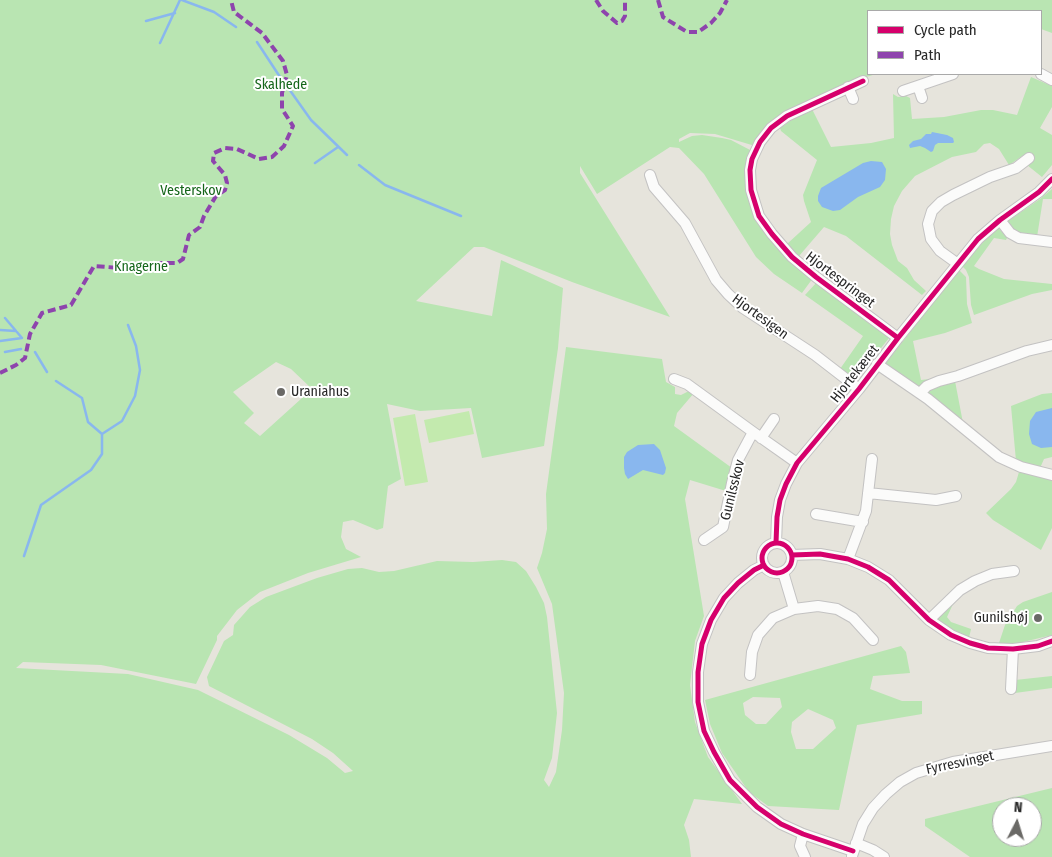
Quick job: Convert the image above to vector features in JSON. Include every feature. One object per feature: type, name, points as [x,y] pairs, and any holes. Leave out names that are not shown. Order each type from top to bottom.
[{"type":"street","points":[[903,91],[950,75]]},
{"type":"street","name":"Hjortespringet","points":[[863,80],[787,116],[765,135],[752,159],[750,180],[752,195],[756,208],[764,222],[792,257],[898,338]]},
{"type":"street","points":[[918,86],[922,98]]},
{"type":"street","points":[[848,88],[853,98]]},
{"type":"street","points":[[958,264],[940,251],[931,239],[928,224],[932,211],[941,202],[953,195],[990,177],[1016,168],[1030,158]]},
{"type":"street","name":"Hjortesigen","points":[[650,175],[654,187],[685,223],[716,280],[728,294],[744,308],[815,355],[859,388]]},
{"type":"street","points":[[898,338],[978,239],[1000,220],[1039,192],[1052,179]]},
{"type":"street","points":[[1000,220],[1010,233],[1019,238],[1052,242]]},
{"type":"street","name":"Hjortekæret","points":[[797,463],[898,338]]},
{"type":"street","points":[[920,393],[927,386],[940,381],[1027,351],[1052,345]]},
{"type":"street","name":"Hjortekæret","points":[[877,364],[920,393],[998,457],[1021,467],[1052,475]]},
{"type":"street","points":[[674,380],[687,384],[797,463],[780,500],[776,543]]},
{"type":"street","name":"Gunilsskov","points":[[704,540],[724,527],[738,460],[757,435],[774,419]]},
{"type":"street","points":[[848,559],[862,522],[872,458]]},
{"type":"street","points":[[868,493],[936,500],[956,496]]},
{"type":"street","points":[[816,514],[862,522]]},
{"type":"street","points":[[776,543],[784,545],[792,555],[791,565],[783,572],[773,572],[764,565],[764,553],[768,546],[776,543]]},
{"type":"street","points":[[792,555],[820,554],[848,559],[868,567],[889,580],[929,620],[951,635],[970,643],[988,648],[1013,650],[1038,646],[1052,641]]},
{"type":"street","points":[[764,565],[738,582],[724,598],[711,620],[702,644],[698,672],[698,702],[704,731],[730,780],[757,807],[781,824],[803,834],[854,850],[873,850],[884,857]]},
{"type":"street","points":[[929,620],[960,590],[975,581],[992,574],[1014,571]]},
{"type":"street","points":[[783,572],[794,609]]},
{"type":"street","points":[[750,675],[752,652],[758,635],[774,618],[794,609],[818,606],[837,609],[853,618],[873,640]]},
{"type":"street","points":[[1011,689],[1013,650]]},
{"type":"street","name":"Fyrresvinget","points":[[854,850],[863,824],[873,808],[886,794],[916,773],[953,762],[1052,746]]},
{"type":"street","points":[[803,834],[800,846],[805,857]]},
{"type":"green space","points":[[0,0],[1052,0],[1052,33],[1042,29],[1042,10],[867,10],[867,75],[873,75],[863,78],[861,76],[796,108],[755,146],[715,134],[690,133],[679,139],[679,142],[692,136],[702,135],[722,138],[731,140],[752,151],[751,207],[813,278],[802,293],[774,274],[756,257],[704,174],[679,148],[670,147],[597,194],[580,166],[580,173],[670,317],[572,282],[484,247],[474,247],[416,301],[492,316],[501,260],[563,288],[558,348],[544,446],[482,458],[471,408],[420,411],[387,404],[401,479],[388,486],[383,528],[377,530],[353,520],[343,522],[341,537],[346,549],[361,557],[308,573],[260,592],[237,610],[217,636],[217,640],[196,684],[101,665],[23,662],[16,668],[128,674],[198,690],[289,735],[327,758],[345,773],[353,771],[333,753],[312,739],[209,686],[207,677],[224,641],[233,635],[234,625],[250,607],[266,597],[317,578],[348,569],[362,568],[379,572],[394,571],[437,561],[473,562],[502,560],[516,562],[526,571],[536,587],[544,603],[547,617],[557,713],[552,758],[544,780],[549,787],[556,772],[562,730],[564,693],[552,604],[537,568],[547,529],[546,494],[566,347],[662,359],[666,382],[675,387],[675,394],[681,395],[689,391],[694,393],[677,413],[674,426],[732,468],[726,491],[690,480],[685,499],[704,616],[695,641],[690,685],[695,722],[708,757],[742,804],[694,799],[684,825],[689,840],[691,857],[0,857]],"holes":[[[276,362],[291,369],[312,389],[260,436],[244,423],[254,413],[233,392]]]},
{"type":"green space","points":[[1031,77],[1052,86],[1052,107],[1040,128],[1052,135],[1052,165],[1042,177],[1027,165],[1032,160],[1027,153],[1009,165],[999,149],[990,143],[984,144],[976,152],[952,157],[915,176],[902,191],[894,206],[890,234],[892,245],[898,261],[907,268],[914,280],[926,291],[922,295],[846,236],[824,227],[799,256],[787,244],[811,222],[803,195],[817,160],[781,131],[780,128],[796,117],[812,109],[831,147],[871,143],[894,138],[893,94],[898,97],[906,96],[910,98],[912,119],[944,117],[981,110],[993,110],[1017,115]]},
{"type":"green space","points":[[1052,189],[1052,199],[1043,199],[1037,237],[1021,234],[1012,229],[1008,221]]},
{"type":"green space","points":[[998,228],[1006,235],[1006,240],[994,238],[974,266],[1004,279],[1052,284],[1052,290],[1032,294],[974,315],[971,305],[969,277],[962,266]]},
{"type":"green space","points":[[959,270],[966,277],[967,304],[972,323],[945,333],[913,341],[921,380],[930,379],[921,386],[916,386],[885,364]]},
{"type":"green space","points":[[817,282],[889,338],[855,381],[840,369],[863,336],[805,295]]},
{"type":"green space","points":[[955,381],[963,423],[927,392],[934,387]]},
{"type":"green space","points":[[1052,393],[1052,457],[1044,459],[1040,468],[1016,461],[1011,406],[1042,394]]},
{"type":"green space","points":[[469,411],[474,434],[429,443],[424,420]]},
{"type":"green space","points":[[415,414],[428,482],[405,486],[393,418]]},
{"type":"green space","points":[[1019,472],[1047,478],[1052,481],[1052,528],[1041,550],[993,520],[986,513],[1011,489],[1016,482]]},
{"type":"green space","points":[[1052,592],[1052,635],[1019,643],[999,643],[1005,625],[1017,606]]},
{"type":"green space","points":[[952,600],[953,604],[947,617],[951,622],[971,629],[969,638],[937,621],[936,618]]},
{"type":"green space","points":[[901,646],[906,652],[910,673],[873,676],[870,689],[902,701],[922,701],[922,714],[857,725],[839,810],[768,806],[749,792],[722,753],[710,724],[705,700]],"holes":[[[753,697],[780,698],[782,707],[766,724],[756,724],[745,715],[743,703]],[[808,709],[833,720],[836,728],[813,749],[796,749],[791,732],[792,722]]]},
{"type":"green space","points":[[1052,676],[1052,688],[1015,693],[1015,680]]},
{"type":"green space","points":[[1052,788],[1052,857],[970,857],[925,826],[925,819],[992,803],[992,847],[1042,847],[1042,797],[1015,797]]},
{"type":"water","points":[[932,132],[947,135],[953,138],[954,142],[938,143],[931,152],[920,146],[910,148],[909,145],[913,141],[921,139],[926,134],[931,134]]},
{"type":"water","points":[[871,161],[882,162],[886,169],[885,180],[880,187],[858,197],[840,210],[833,211],[822,207],[818,201],[821,188],[863,163]]},
{"type":"water","points":[[1052,408],[1052,447],[1041,448],[1032,444],[1029,434],[1030,421],[1036,412]]},
{"type":"water","points":[[654,444],[660,450],[666,468],[665,473],[663,475],[643,470],[628,479],[624,468],[624,457],[627,452],[638,445]]},
{"type":"waterway","points":[[160,43],[180,0]]},
{"type":"waterway","points":[[182,0],[214,12],[236,27]]},
{"type":"waterway","points":[[146,21],[175,13]]},
{"type":"waterway","points":[[257,42],[282,80]]},
{"type":"waterway","points":[[289,89],[311,120],[347,155]]},
{"type":"waterway","points":[[315,163],[338,147]]},
{"type":"waterway","points":[[359,165],[385,185],[461,216]]},
{"type":"waterway","points":[[0,341],[22,338],[5,318]]},
{"type":"waterway","points":[[24,556],[41,505],[91,470],[102,454],[102,434],[122,421],[135,396],[140,370],[136,346],[128,325]]},
{"type":"waterway","points":[[0,330],[16,331]]},
{"type":"waterway","points":[[5,352],[21,349]]},
{"type":"waterway","points":[[35,352],[47,372]]},
{"type":"waterway","points":[[56,381],[82,398],[88,422],[102,434]]},
{"type":"marked path","points":[[0,373],[25,358],[30,334],[42,313],[71,305],[94,266],[146,270],[159,263],[177,263],[183,259],[189,235],[200,227],[216,196],[225,190],[227,183],[225,175],[213,161],[214,153],[225,148],[237,149],[259,159],[272,157],[284,146],[293,126],[282,109],[282,93],[287,75],[283,61],[262,33],[234,12],[231,0]]},
{"type":"marked path","points":[[596,0],[603,11],[617,23],[622,21],[625,16],[625,0]]},
{"type":"marked path","points":[[658,0],[663,17],[687,32],[698,32],[711,23],[720,13],[727,0]]},
{"type":"cycle path","points":[[863,81],[787,116],[771,128],[760,142],[752,159],[750,170],[751,190],[759,216],[792,257],[898,338]]},
{"type":"cycle path","points":[[776,543],[780,500],[797,463],[859,389],[978,239],[1000,220],[1039,192],[1052,179]]},
{"type":"cycle path","points":[[777,543],[783,544],[791,552],[792,558],[791,564],[783,572],[777,573],[771,572],[763,564],[762,558],[763,552],[771,544],[777,543]]},
{"type":"cycle path","points":[[792,555],[820,554],[848,559],[868,567],[889,580],[929,620],[951,635],[970,643],[988,648],[1013,649],[1038,646],[1052,641]]},
{"type":"cycle path","points":[[764,565],[754,570],[738,583],[724,598],[711,620],[702,644],[698,672],[698,702],[704,731],[730,780],[757,807],[781,824],[803,834],[853,851]]},
{"type":"place","name":"Uraniahus","points":[[281,392]]},
{"type":"place","name":"Gunilshøj","points":[[1038,618]]},
{"type":"park label","name":"Skalhede","points":[[281,85]]},
{"type":"park label","name":"Vesterskov","points":[[191,191]]},
{"type":"park label","name":"Knagerne","points":[[141,267]]}]
